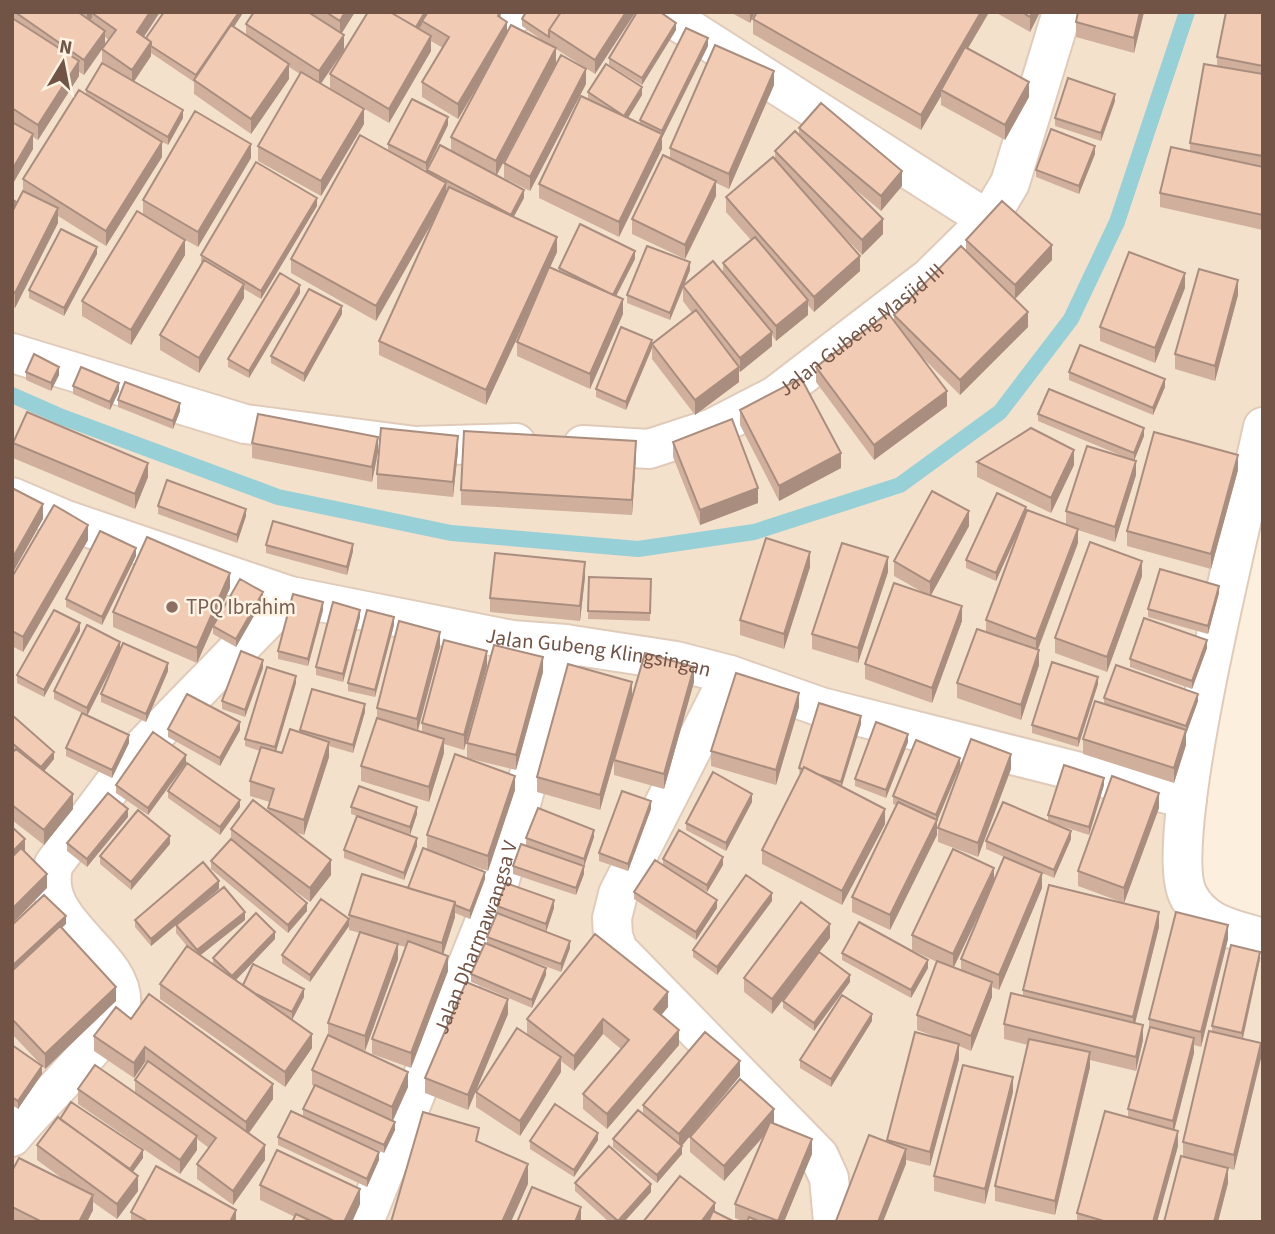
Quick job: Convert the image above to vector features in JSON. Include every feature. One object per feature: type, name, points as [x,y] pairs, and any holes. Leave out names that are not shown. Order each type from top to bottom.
[{"type":"street","points":[[497,12],[508,16],[518,12]]},
{"type":"street","points":[[663,12],[988,220]]},
{"type":"street","name":"Jalan Gubeng Masjid III","points":[[12,353],[245,424],[415,446],[536,443],[649,449],[713,428],[775,396],[929,278],[988,220],[1010,183],[1062,12]]},
{"type":"street","points":[[1263,427],[1207,683],[1187,799],[1182,869],[1187,894],[1198,911],[1211,922],[1263,938]]},
{"type":"street","name":"Jalan Gubeng Klingsingan","points":[[12,496],[66,520],[290,596],[512,640],[565,643],[676,661],[730,675],[821,707],[1187,799]]},
{"type":"street","points":[[12,1137],[116,1017],[121,1004],[113,977],[51,897],[50,876],[54,864],[136,754],[290,596]]},
{"type":"street","name":"Jalan Dharmawangsa V","points":[[364,1222],[497,891],[565,643]]},
{"type":"street","points":[[730,675],[618,894],[612,918],[613,936],[618,950],[819,1156],[830,1178],[834,1222]]},
{"type":"shaded area","points":[[12,12],[1263,12],[1263,494],[1173,913],[1263,932],[1263,1222],[12,1222]]},
{"type":"building","points":[[15,12],[78,12],[105,31],[84,60]]},
{"type":"building","points":[[92,12],[150,12],[137,32],[151,42],[132,70],[102,49],[116,30]]},
{"type":"building","points":[[164,12],[239,12],[196,75],[151,46],[151,42],[146,38]]},
{"type":"building","points":[[254,12],[308,12],[344,35],[319,71],[246,24]]},
{"type":"building","points":[[326,12],[345,12],[340,21]]},
{"type":"building","points":[[368,12],[390,12],[431,36],[389,109],[330,74]]},
{"type":"building","points":[[390,12],[425,12],[416,27]]},
{"type":"building","points":[[428,12],[500,12],[498,16],[507,22],[458,104],[422,82],[449,37],[422,21]]},
{"type":"building","points":[[526,12],[561,12],[549,30],[549,37],[522,19]]},
{"type":"building","points":[[561,12],[626,12],[595,60],[549,30]]},
{"type":"building","points":[[637,12],[660,12],[676,23],[642,78],[609,58]]},
{"type":"building","points":[[757,12],[981,12],[921,115],[753,19]]},
{"type":"building","points":[[1078,12],[1140,12],[1134,38],[1076,22]]},
{"type":"building","points":[[1226,12],[1263,12],[1263,66],[1217,57]]},
{"type":"building","points":[[12,18],[79,61],[38,125],[12,108]]},
{"type":"building","points":[[231,25],[289,64],[251,119],[194,80]]},
{"type":"building","points":[[511,25],[556,48],[496,161],[451,137]]},
{"type":"building","points":[[686,28],[708,38],[662,131],[640,120]]},
{"type":"building","points":[[715,45],[774,71],[729,174],[670,148]]},
{"type":"building","points":[[965,47],[1029,82],[1005,125],[941,90]]},
{"type":"building","points":[[561,55],[586,69],[530,177],[504,163]]},
{"type":"building","points":[[102,63],[183,110],[168,137],[86,90]]},
{"type":"building","points":[[606,64],[642,87],[624,116],[588,92]]},
{"type":"building","points":[[1204,64],[1263,74],[1263,156],[1190,143]]},
{"type":"building","points":[[301,72],[364,109],[321,181],[258,146]]},
{"type":"building","points":[[1068,78],[1115,94],[1101,133],[1055,118]]},
{"type":"building","points":[[79,90],[162,142],[106,231],[23,179]]},
{"type":"building","points":[[581,96],[662,134],[619,222],[539,184]]},
{"type":"building","points":[[412,99],[448,117],[426,163],[388,144]]},
{"type":"building","points":[[821,103],[902,171],[881,196],[799,128]]},
{"type":"building","points":[[195,111],[251,144],[198,232],[143,200]]},
{"type":"building","points":[[12,122],[33,134],[12,170]]},
{"type":"building","points":[[1051,129],[1095,146],[1079,186],[1036,170]]},
{"type":"building","points":[[795,131],[883,219],[862,240],[775,151]]},
{"type":"building","points":[[360,135],[446,183],[376,306],[291,259]]},
{"type":"building","points":[[440,145],[524,190],[511,215],[427,170]]},
{"type":"building","points":[[1171,147],[1263,167],[1263,215],[1160,193]]},
{"type":"building","points":[[663,155],[716,181],[685,245],[632,219]]},
{"type":"building","points":[[773,157],[860,256],[814,297],[726,197]]},
{"type":"building","points":[[256,162],[317,198],[261,291],[201,255]]},
{"type":"building","points":[[449,187],[557,237],[486,390],[379,341]]},
{"type":"building","points":[[23,191],[58,208],[15,293],[12,291],[12,212]]},
{"type":"building","points":[[1002,201],[1052,245],[1015,285],[966,240]]},
{"type":"building","points":[[137,211],[185,240],[131,330],[82,301]]},
{"type":"building","points":[[580,224],[635,251],[613,295],[559,268]]},
{"type":"building","points":[[61,229],[97,247],[64,308],[29,290]]},
{"type":"building","points":[[755,237],[808,300],[776,326],[723,263]]},
{"type":"building","points":[[647,246],[690,262],[670,313],[627,295]]},
{"type":"building","points":[[961,246],[1028,312],[960,380],[894,315]]},
{"type":"building","points":[[1129,252],[1185,273],[1155,348],[1100,327]]},
{"type":"building","points":[[204,260],[244,284],[199,358],[160,335]]},
{"type":"building","points":[[713,261],[772,332],[740,358],[683,286]]},
{"type":"building","points":[[549,267],[623,299],[590,374],[517,342]]},
{"type":"building","points":[[1199,269],[1238,280],[1215,366],[1175,354]]},
{"type":"building","points":[[280,273],[300,285],[249,371],[228,359]]},
{"type":"building","points":[[309,289],[342,306],[304,374],[271,356]]},
{"type":"building","points":[[696,310],[739,367],[695,400],[652,344]]},
{"type":"building","points":[[888,313],[947,391],[874,445],[816,367]]},
{"type":"building","points":[[621,327],[652,340],[626,402],[596,389]]},
{"type":"building","points":[[1080,345],[1165,379],[1153,408],[1069,372]]},
{"type":"building","points":[[34,354],[59,367],[51,383],[26,372]]},
{"type":"building","points":[[81,367],[119,383],[110,402],[73,386]]},
{"type":"building","points":[[801,378],[841,453],[779,486],[740,410]]},
{"type":"building","points":[[125,382],[180,403],[173,421],[118,400]]},
{"type":"building","points":[[1049,389],[1144,428],[1134,453],[1038,414]]},
{"type":"building","points":[[27,412],[148,463],[135,494],[13,443]]},
{"type":"building","points":[[258,414],[378,437],[372,467],[252,443]]},
{"type":"building","points":[[732,419],[758,488],[700,510],[673,442]]},
{"type":"building","points":[[381,428],[458,436],[453,482],[377,474]]},
{"type":"building","points":[[1031,428],[1074,450],[1051,498],[977,462]]},
{"type":"building","points":[[464,431],[636,441],[632,500],[461,490]]},
{"type":"building","points":[[1154,432],[1238,455],[1211,554],[1127,531]]},
{"type":"building","points":[[1087,446],[1136,461],[1115,527],[1066,511]]},
{"type":"building","points":[[167,480],[246,509],[237,535],[158,506]]},
{"type":"building","points":[[12,488],[43,504],[12,559]]},
{"type":"building","points":[[932,491],[969,511],[930,582],[894,561]]},
{"type":"building","points":[[997,493],[1026,507],[996,573],[966,560]]},
{"type":"building","points":[[54,505],[88,525],[23,637],[12,631],[12,577]]},
{"type":"building","points":[[1027,510],[1078,529],[1036,639],[986,620]]},
{"type":"building","points":[[273,521],[353,544],[347,567],[266,545]]},
{"type":"building","points":[[100,531],[136,548],[102,617],[66,599]]},
{"type":"building","name":"TPQ Ibrahim","points":[[147,537],[230,573],[197,648],[113,612]]},
{"type":"building","points":[[766,538],[810,552],[784,634],[740,620]]},
{"type":"building","points":[[1090,542],[1142,561],[1107,657],[1055,638]]},
{"type":"building","points":[[842,543],[888,557],[858,648],[812,634]]},
{"type":"building","points":[[495,553],[585,562],[580,606],[490,598]]},
{"type":"building","points":[[1160,569],[1219,586],[1208,626],[1148,609]]},
{"type":"building","points":[[589,577],[651,579],[650,613],[588,611]]},
{"type":"building","points":[[240,579],[263,592],[236,639],[213,626]]},
{"type":"building","points":[[894,583],[962,606],[932,688],[865,664]]},
{"type":"building","points":[[293,594],[323,602],[308,659],[278,651]]},
{"type":"building","points":[[333,602],[360,610],[343,674],[316,667]]},
{"type":"building","points":[[54,610],[80,623],[44,690],[17,675]]},
{"type":"building","points":[[367,610],[394,617],[375,690],[348,683]]},
{"type":"building","points":[[1144,618],[1207,640],[1192,681],[1130,659]]},
{"type":"building","points":[[399,621],[440,632],[417,719],[377,708]]},
{"type":"building","points":[[87,625],[120,642],[87,708],[54,691]]},
{"type":"building","points":[[977,629],[1039,650],[1021,705],[957,683]]},
{"type":"building","points":[[444,640],[487,651],[464,735],[422,723]]},
{"type":"building","points":[[123,643],[168,663],[146,714],[101,694]]},
{"type":"building","points":[[494,645],[543,657],[516,755],[467,743]]},
{"type":"building","points":[[241,651],[263,660],[245,710],[222,701]]},
{"type":"building","points":[[645,653],[694,667],[664,774],[614,760]]},
{"type":"building","points":[[1052,662],[1098,677],[1078,739],[1032,725]]},
{"type":"building","points":[[568,664],[632,682],[600,795],[537,777]]},
{"type":"building","points":[[1116,665],[1198,694],[1186,726],[1104,698]]},
{"type":"building","points":[[267,667],[296,676],[275,747],[245,739]]},
{"type":"building","points":[[736,673],[799,693],[776,770],[711,751]]},
{"type":"building","points":[[312,689],[365,704],[353,745],[300,730]]},
{"type":"building","points":[[187,694],[240,722],[220,758],[168,729]]},
{"type":"building","points":[[1095,701],[1186,730],[1174,768],[1083,739]]},
{"type":"building","points":[[819,703],[861,716],[841,782],[804,767],[799,768]]},
{"type":"building","points":[[82,713],[129,735],[112,770],[66,748]]},
{"type":"building","points":[[12,715],[54,752],[41,767],[12,743]]},
{"type":"building","points":[[377,718],[444,739],[429,787],[361,766]]},
{"type":"building","points":[[876,722],[908,734],[886,790],[855,779]]},
{"type":"building","points":[[290,729],[329,742],[304,820],[268,808],[274,789],[250,781],[261,747],[282,753]]},
{"type":"building","points":[[153,732],[186,755],[148,808],[116,785]]},
{"type":"building","points":[[971,739],[1011,754],[978,843],[938,828]]},
{"type":"building","points":[[916,740],[960,758],[936,815],[893,796]]},
{"type":"building","points":[[16,749],[73,794],[44,830],[12,805],[12,753]]},
{"type":"building","points":[[455,754],[515,776],[488,856],[427,835]]},
{"type":"building","points":[[187,763],[240,800],[220,827],[168,791]]},
{"type":"building","points":[[1064,765],[1104,778],[1089,827],[1048,815]]},
{"type":"building","points":[[804,767],[885,809],[842,891],[762,850]]},
{"type":"building","points":[[713,772],[752,794],[726,843],[686,823]]},
{"type":"building","points":[[1112,776],[1159,793],[1124,888],[1078,871]]},
{"type":"building","points":[[359,786],[417,807],[410,827],[351,807]]},
{"type":"building","points":[[622,791],[651,801],[628,864],[599,853]]},
{"type":"building","points":[[108,793],[128,809],[87,859],[67,843]]},
{"type":"building","points":[[253,800],[331,860],[310,888],[231,829]]},
{"type":"building","points":[[898,802],[937,820],[890,915],[852,897]]},
{"type":"building","points":[[1003,802],[1071,831],[1054,870],[986,841]]},
{"type":"building","points":[[538,808],[594,830],[584,859],[526,838]]},
{"type":"building","points":[[138,810],[170,836],[131,882],[100,856]]},
{"type":"building","points":[[357,816],[417,838],[404,873],[344,850]]},
{"type":"building","points":[[12,827],[25,839],[12,852]]},
{"type":"building","points":[[679,830],[723,857],[707,885],[663,859]]},
{"type":"building","points":[[231,839],[307,903],[288,925],[211,861]]},
{"type":"building","points":[[521,844],[584,866],[576,888],[513,866]]},
{"type":"building","points":[[21,848],[47,874],[12,909],[12,857]]},
{"type":"building","points":[[423,848],[485,872],[470,911],[455,905],[455,902],[408,888]]},
{"type":"building","points":[[953,849],[994,868],[953,954],[912,935]]},
{"type":"building","points":[[1004,857],[1042,873],[999,975],[961,959]]},
{"type":"building","points":[[655,860],[717,900],[696,932],[634,892]]},
{"type":"building","points":[[203,862],[219,881],[151,939],[135,920]]},
{"type":"building","points":[[362,874],[455,902],[442,943],[349,915]]},
{"type":"building","points":[[746,875],[772,893],[717,967],[693,950]]},
{"type":"building","points":[[506,883],[554,900],[546,924],[497,906]]},
{"type":"building","points":[[1049,885],[1159,912],[1133,1017],[1023,990]]},
{"type":"building","points":[[224,887],[245,912],[197,950],[176,925]]},
{"type":"building","points":[[44,895],[66,916],[12,966],[12,925]]},
{"type":"building","points":[[321,899],[349,919],[310,975],[282,955]]},
{"type":"building","points":[[801,902],[830,924],[772,999],[744,978]]},
{"type":"building","points":[[1176,912],[1228,925],[1201,1032],[1149,1019]]},
{"type":"building","points":[[256,913],[275,932],[232,976],[213,958]]},
{"type":"building","points":[[497,913],[570,941],[561,964],[487,937]]},
{"type":"building","points":[[859,922],[928,960],[911,990],[842,953]]},
{"type":"building","points":[[60,926],[116,987],[45,1054],[12,1019],[12,971]]},
{"type":"building","points":[[360,932],[398,944],[365,1036],[328,1023]]},
{"type":"building","points":[[595,934],[668,992],[654,1009],[679,1030],[607,1114],[583,1094],[629,1040],[603,1019],[574,1056],[527,1019]]},
{"type":"building","points":[[408,941],[448,956],[411,1053],[372,1039]]},
{"type":"building","points":[[485,943],[546,968],[532,1000],[471,974]]},
{"type":"building","points":[[1231,945],[1260,952],[1242,1033],[1212,1026]]},
{"type":"building","points":[[187,946],[312,1034],[285,1072],[160,984]]},
{"type":"building","points":[[819,952],[850,975],[814,1023],[783,1001]]},
{"type":"building","points":[[937,961],[992,982],[971,1036],[917,1015]]},
{"type":"building","points":[[253,964],[304,989],[292,1012],[243,985]]},
{"type":"building","points":[[466,982],[508,999],[468,1095],[425,1078]]},
{"type":"building","points":[[1011,993],[1143,1025],[1136,1057],[1004,1024]]},
{"type":"building","points":[[149,994],[273,1084],[246,1122],[145,1047],[134,1063],[94,1036],[116,1007],[131,1019]]},
{"type":"building","points":[[842,995],[872,1014],[831,1079],[800,1060]]},
{"type":"building","points":[[1150,1027],[1194,1038],[1173,1121],[1128,1109]]},
{"type":"building","points":[[517,1028],[561,1057],[520,1121],[476,1092]]},
{"type":"building","points":[[1209,1031],[1261,1043],[1234,1155],[1183,1142]]},
{"type":"building","points":[[705,1032],[740,1061],[679,1134],[643,1105]]},
{"type":"building","points":[[915,1032],[959,1044],[930,1152],[887,1140]]},
{"type":"building","points":[[328,1035],[408,1072],[392,1107],[312,1070]]},
{"type":"building","points":[[1029,1039],[1090,1052],[1055,1201],[995,1186]]},
{"type":"building","points":[[12,1045],[42,1066],[18,1101],[12,1097]]},
{"type":"building","points":[[148,1061],[265,1145],[233,1191],[197,1164],[216,1138],[135,1080]]},
{"type":"building","points":[[95,1065],[197,1136],[180,1160],[78,1089]]},
{"type":"building","points":[[963,1065],[1013,1077],[985,1189],[934,1176]]},
{"type":"building","points":[[740,1079],[774,1109],[724,1166],[690,1137]]},
{"type":"building","points":[[315,1085],[395,1122],[384,1145],[303,1109]]},
{"type":"building","points":[[71,1102],[143,1150],[130,1169],[60,1119]]},
{"type":"building","points":[[555,1104],[598,1133],[574,1170],[530,1141]]},
{"type":"building","points":[[638,1110],[682,1146],[657,1175],[613,1139]]},
{"type":"building","points":[[291,1111],[379,1152],[367,1179],[278,1137]]},
{"type":"building","points":[[1105,1111],[1178,1131],[1153,1222],[1107,1222],[1077,1213]]},
{"type":"building","points":[[423,1112],[479,1128],[476,1141],[528,1164],[502,1222],[391,1222]]},
{"type":"building","points":[[58,1117],[138,1176],[117,1204],[37,1145]]},
{"type":"building","points":[[770,1122],[812,1139],[778,1221],[735,1204]]},
{"type":"building","points":[[869,1135],[906,1149],[878,1222],[836,1221]]},
{"type":"building","points":[[609,1146],[651,1184],[618,1221],[575,1183]]},
{"type":"building","points":[[277,1150],[360,1189],[344,1222],[336,1222],[260,1185]]},
{"type":"building","points":[[1181,1156],[1228,1168],[1214,1222],[1164,1222]]},
{"type":"building","points":[[19,1158],[93,1195],[79,1222],[42,1222],[12,1207],[12,1171]]},
{"type":"building","points":[[156,1166],[236,1210],[230,1222],[149,1222],[131,1212]]},
{"type":"building","points":[[680,1176],[715,1203],[701,1222],[643,1222]]},
{"type":"building","points":[[532,1187],[581,1207],[575,1222],[517,1222]]},
{"type":"building","points":[[713,1211],[735,1222],[708,1222]]},
{"type":"building","points":[[296,1214],[313,1222],[292,1222]]},
{"type":"building","points":[[749,1217],[761,1222],[747,1222]]},
{"type":"waterway","points":[[12,395],[62,417],[278,497],[451,533],[638,549],[754,532],[900,485],[1000,412],[1071,319],[1117,222],[1187,12]]},
{"type":"place","name":"TPQ Ibrahim","points":[[172,607]]}]
